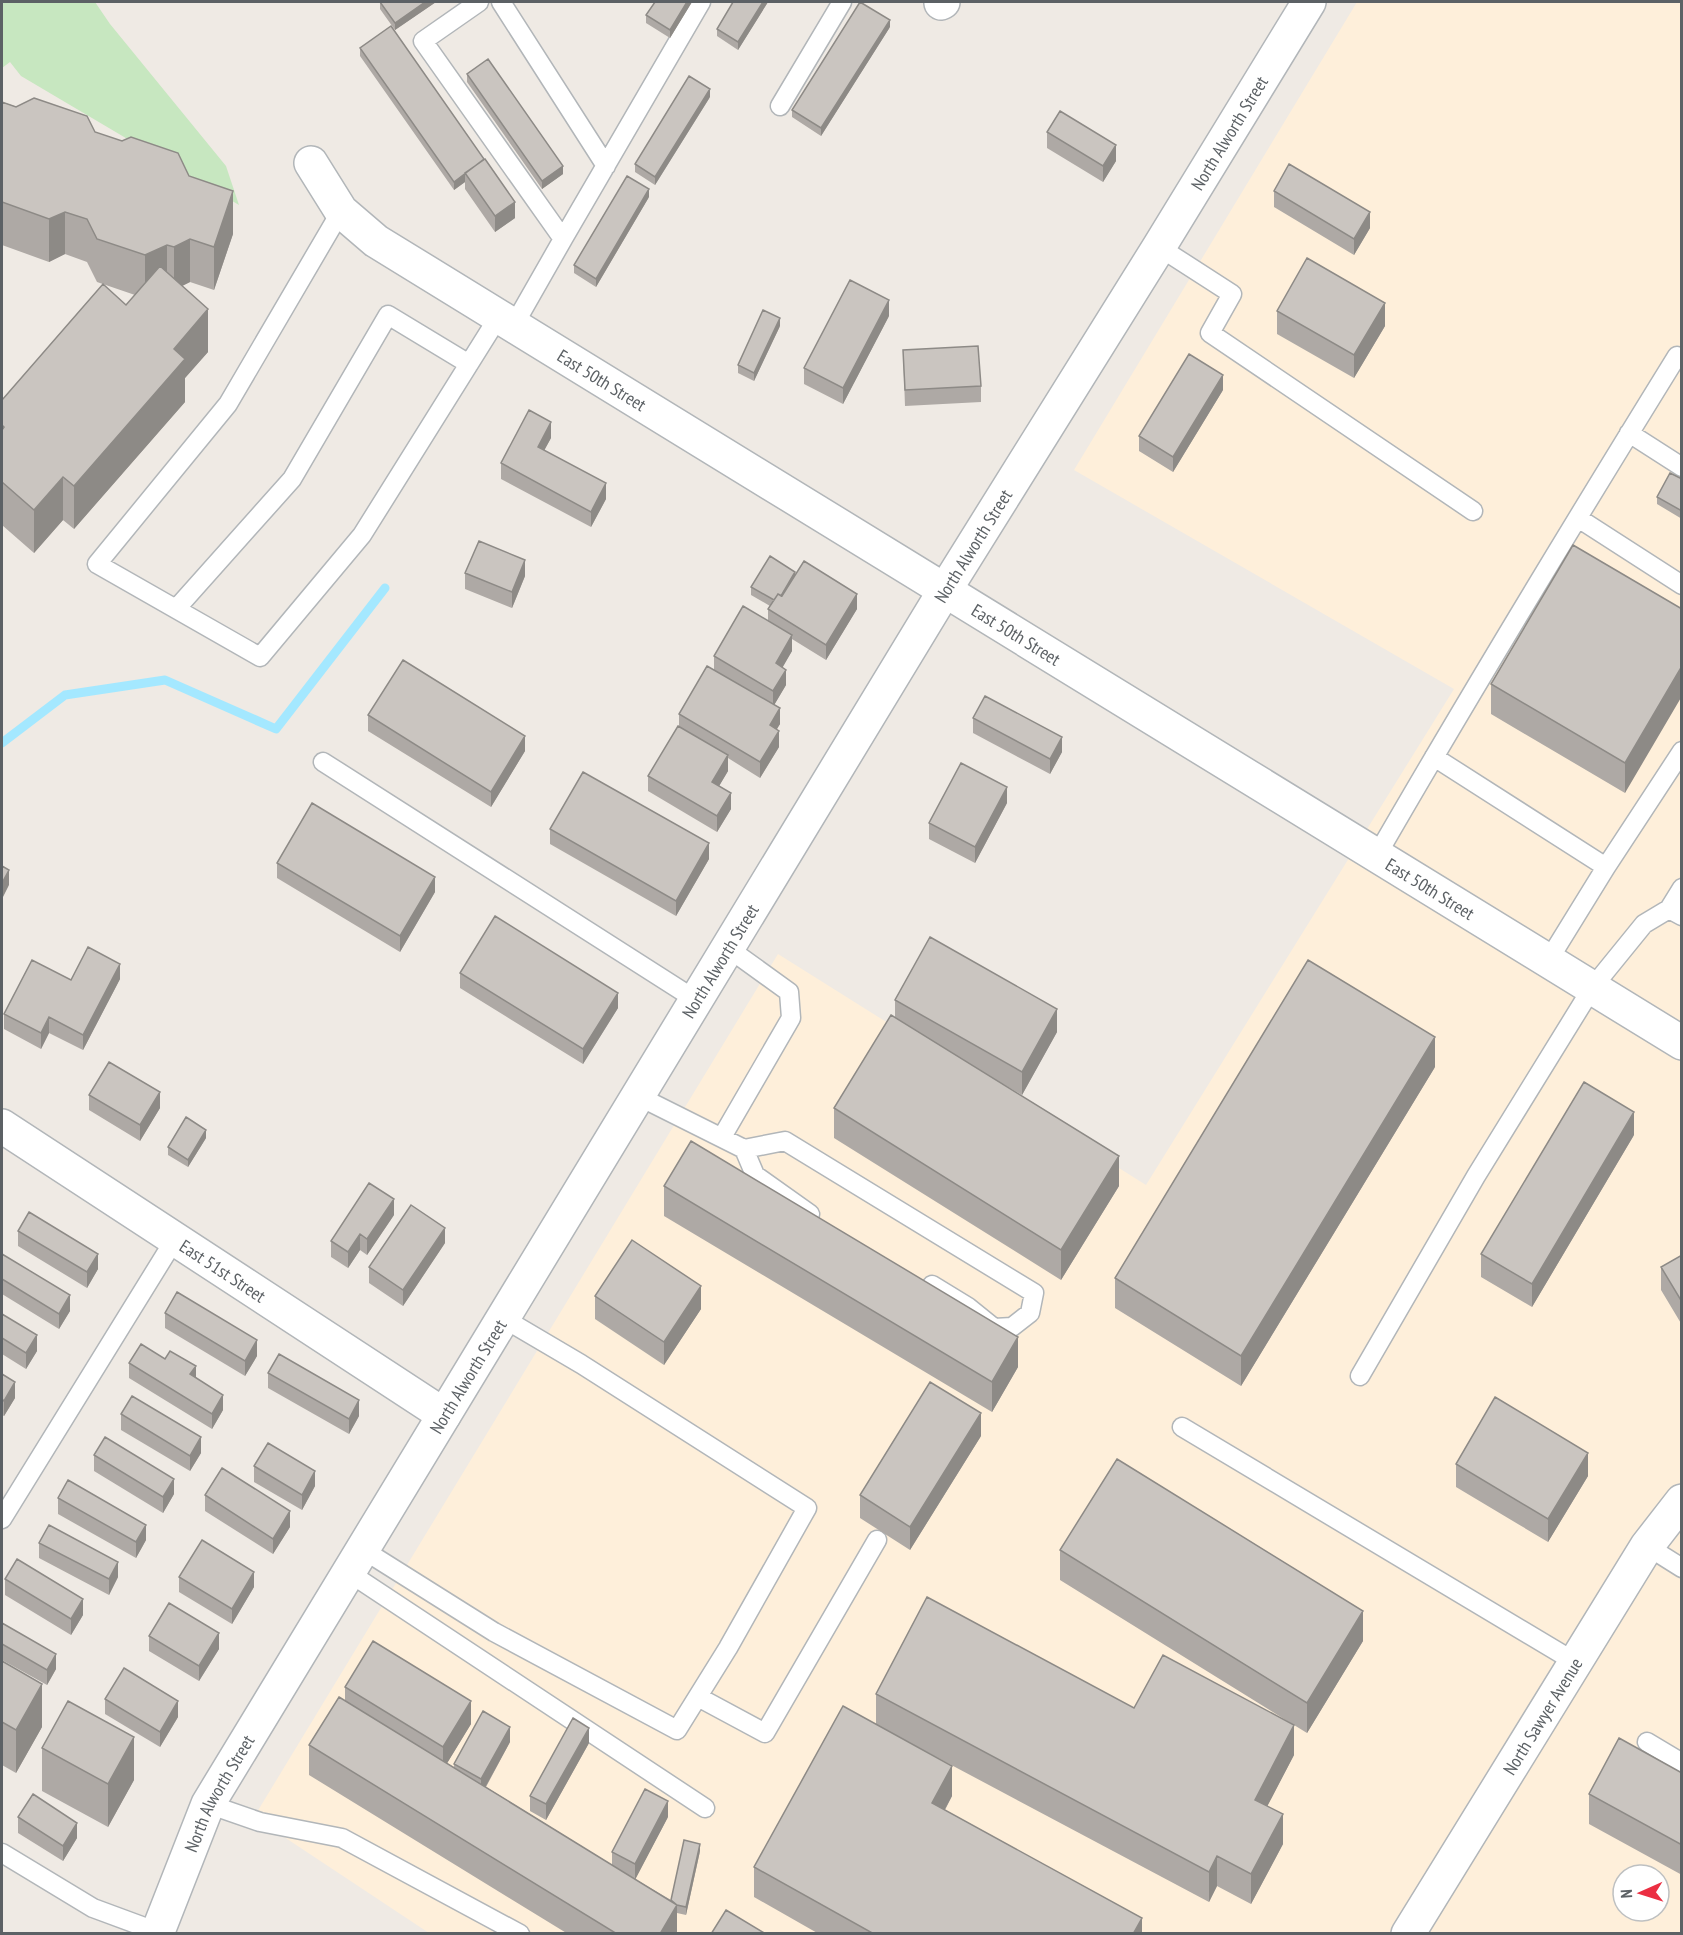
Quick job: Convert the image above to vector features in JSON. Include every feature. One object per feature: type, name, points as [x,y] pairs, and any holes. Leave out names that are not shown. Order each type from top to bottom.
[{"type":"street","name":"North Alworth Street","points":[[157,1933],[208,1804],[945,590],[1159,247],[1308,2]]},
{"type":"street","name":"East 50th Street","points":[[311,163],[341,211],[376,241],[1682,1043]]},
{"type":"street","name":"East 51st Street","points":[[2,1126],[444,1414]]},
{"type":"street","name":"North Sawyer Avenue","points":[[1408,1934],[1647,1546],[1682,1502]]},
{"type":"lane","points":[[479,2],[423,41],[564,239]]},
{"type":"lane","points":[[501,2],[606,166]]},
{"type":"lane","points":[[341,211],[228,404],[97,564],[260,657],[362,536],[469,363],[507,321],[564,239],[701,2]]},
{"type":"lane","points":[[780,106],[842,2]]},
{"type":"lane","points":[[1159,247],[1232,294],[1210,333],[1473,511]]},
{"type":"lane","points":[[176,609],[292,479],[388,315],[469,363]]},
{"type":"lane","points":[[1377,855],[1468,698],[1629,433],[1677,356],[1682,358]]},
{"type":"lane","points":[[1629,433],[1682,467]]},
{"type":"lane","points":[[1578,518],[1682,585]]},
{"type":"lane","points":[[1548,961],[1682,751]]},
{"type":"lane","points":[[1434,757],[1606,867]]},
{"type":"lane","points":[[323,762],[696,1000]]},
{"type":"lane","points":[[1360,1376],[1476,1176],[1592,988],[1644,924],[1675,913],[1682,888]]},
{"type":"lane","points":[[722,1137],[791,1018],[789,992],[728,948]]},
{"type":"lane","points":[[638,1096],[744,1149],[755,1175],[820,1220]]},
{"type":"lane","points":[[744,1149],[785,1141],[1034,1293],[1030,1313],[1012,1327],[994,1328],[968,1307],[919,1278]]},
{"type":"lane","points":[[2,1519],[175,1239]]},
{"type":"lane","points":[[355,1561],[677,1730],[728,1648],[807,1508],[581,1364],[503,1318]]},
{"type":"lane","points":[[1182,1428],[1575,1662]]},
{"type":"lane","points":[[698,1697],[765,1733],[877,1540]]},
{"type":"lane","points":[[1647,1546],[1682,1568]]},
{"type":"lane","points":[[355,1561],[705,1808]]},
{"type":"lane","points":[[1647,1742],[1682,1763]]},
{"type":"lane","points":[[208,1804],[260,1822],[342,1838],[519,1934]]},
{"type":"lane","points":[[2,1853],[93,1908],[157,1933]]},
{"type":"shaded area","points":[[1357,2],[1681,2],[1681,1933],[429,1933],[254,1817],[778,954],[1146,1185],[1454,689],[1074,470]]},
{"type":"green space","points":[[2,2],[95,2],[110,24],[226,166],[239,205],[21,76],[10,62],[2,68]]},
{"type":"building","points":[[380,2],[425,2],[395,23]]},
{"type":"building","points":[[655,2],[687,2],[670,30],[646,15]]},
{"type":"building","points":[[733,2],[763,2],[738,42],[717,29]]},
{"type":"building","points":[[860,2],[890,20],[821,128],[792,110]]},
{"type":"building","points":[[391,26],[484,159],[454,182],[360,48]]},
{"type":"building","points":[[488,59],[563,166],[542,181],[467,74]]},
{"type":"building","points":[[689,76],[710,89],[655,177],[635,164]]},
{"type":"building","points":[[34,98],[87,116],[95,132],[122,141],[131,137],[178,153],[189,176],[233,191],[214,247],[190,239],[174,247],[167,245],[145,255],[97,239],[87,219],[65,212],[49,219],[2,202],[2,102],[16,107]]},
{"type":"building","points":[[1060,111],[1116,145],[1103,166],[1047,132]]},
{"type":"building","points":[[485,159],[515,202],[495,216],[465,173]]},
{"type":"building","points":[[1289,164],[1370,212],[1354,239],[1274,191]]},
{"type":"building","points":[[627,176],[649,189],[596,279],[574,265]]},
{"type":"building","points":[[1307,258],[1385,303],[1354,355],[1277,311]]},
{"type":"building","points":[[160,266],[208,309],[174,349],[185,359],[74,486],[63,477],[34,510],[2,482],[2,430],[4,427],[2,425],[2,400],[103,284],[126,305]]},
{"type":"building","points":[[850,280],[889,300],[843,388],[804,368]]},
{"type":"building","points":[[763,310],[780,318],[754,373],[738,365]]},
{"type":"building","points":[[978,346],[981,386],[905,390],[903,350]]},
{"type":"building","points":[[1189,354],[1223,375],[1173,457],[1139,436]]},
{"type":"building","points":[[529,410],[551,422],[538,447],[606,483],[591,512],[501,463]]},
{"type":"building","points":[[1670,473],[1682,479],[1682,511],[1657,497]]},
{"type":"building","points":[[479,541],[525,560],[512,592],[465,573]]},
{"type":"building","points":[[1573,545],[1682,609],[1682,666],[1625,763],[1491,684]]},
{"type":"building","points":[[770,556],[795,572],[781,596],[778,594],[774,600],[751,587]]},
{"type":"building","points":[[804,561],[857,594],[826,645],[768,609],[778,594],[782,596]]},
{"type":"building","points":[[743,606],[792,635],[776,663],[786,670],[773,691],[714,656]]},
{"type":"building","points":[[403,660],[525,736],[491,792],[368,715]]},
{"type":"building","points":[[707,666],[780,708],[770,725],[779,731],[760,762],[679,714]]},
{"type":"building","points":[[985,696],[1062,737],[1050,759],[973,718]]},
{"type":"building","points":[[678,726],[728,755],[712,782],[731,793],[717,816],[648,776]]},
{"type":"building","points":[[961,763],[1007,787],[975,847],[929,823]]},
{"type":"building","points":[[583,772],[709,843],[676,901],[550,829]]},
{"type":"building","points":[[312,803],[435,877],[400,936],[277,863]]},
{"type":"building","points":[[2,866],[9,870],[2,883]]},
{"type":"building","points":[[495,916],[618,993],[583,1049],[460,973]]},
{"type":"building","points":[[930,937],[1057,1009],[1022,1072],[895,1000]]},
{"type":"building","points":[[88,947],[120,964],[83,1035],[49,1017],[41,1033],[4,1014],[32,960],[71,980]]},
{"type":"building","points":[[1308,960],[1435,1037],[1241,1356],[1115,1278]]},
{"type":"building","points":[[891,1015],[1119,1156],[1061,1250],[834,1108]]},
{"type":"building","points":[[109,1062],[160,1092],[140,1125],[89,1095]]},
{"type":"building","points":[[1584,1082],[1634,1112],[1532,1284],[1481,1254]]},
{"type":"building","points":[[186,1117],[206,1130],[188,1160],[168,1147]]},
{"type":"building","points":[[691,1141],[1018,1337],[992,1382],[664,1186]]},
{"type":"building","points":[[369,1183],[394,1199],[367,1239],[360,1234],[348,1252],[331,1241]]},
{"type":"building","points":[[411,1205],[445,1228],[403,1290],[369,1267]]},
{"type":"building","points":[[29,1212],[98,1254],[87,1272],[18,1231]]},
{"type":"building","points":[[632,1240],[701,1286],[664,1342],[595,1296]]},
{"type":"building","points":[[2,1254],[70,1295],[59,1314],[2,1279]]},
{"type":"building","points":[[1682,1255],[1682,1302],[1661,1267]]},
{"type":"building","points":[[177,1292],[257,1340],[245,1361],[165,1313]]},
{"type":"building","points":[[2,1314],[37,1335],[26,1353],[2,1338]]},
{"type":"building","points":[[141,1344],[165,1359],[170,1351],[196,1366],[190,1374],[223,1395],[212,1414],[129,1363]]},
{"type":"building","points":[[279,1354],[359,1400],[349,1419],[268,1373]]},
{"type":"building","points":[[2,1374],[15,1382],[4,1401],[2,1399]]},
{"type":"building","points":[[930,1382],[981,1413],[910,1527],[860,1495]]},
{"type":"building","points":[[132,1396],[201,1437],[190,1456],[121,1414]]},
{"type":"building","points":[[1495,1397],[1588,1453],[1548,1519],[1456,1464]]},
{"type":"building","points":[[105,1437],[174,1479],[163,1497],[94,1455]]},
{"type":"building","points":[[268,1443],[315,1471],[302,1495],[254,1466]]},
{"type":"building","points":[[1117,1459],[1363,1611],[1307,1703],[1060,1550]]},
{"type":"building","points":[[222,1468],[290,1511],[273,1539],[205,1495]]},
{"type":"building","points":[[68,1480],[146,1525],[136,1542],[58,1498]]},
{"type":"building","points":[[49,1525],[118,1562],[109,1579],[39,1543]]},
{"type":"building","points":[[202,1540],[254,1572],[232,1609],[179,1577]]},
{"type":"building","points":[[17,1559],[83,1599],[71,1619],[5,1579]]},
{"type":"building","points":[[927,1597],[1134,1708],[1163,1655],[1294,1725],[1255,1800],[1283,1814],[1251,1874],[1217,1856],[1209,1872],[876,1694]]},
{"type":"building","points":[[169,1603],[219,1633],[199,1666],[149,1636]]},
{"type":"building","points":[[2,1623],[56,1654],[47,1670],[2,1644]]},
{"type":"building","points":[[373,1641],[471,1701],[443,1747],[345,1687]]},
{"type":"building","points":[[2,1661],[42,1684],[16,1730],[2,1722]]},
{"type":"building","points":[[124,1668],[178,1701],[160,1732],[105,1699]]},
{"type":"building","points":[[339,1697],[677,1905],[660,1934],[617,1934],[309,1745]]},
{"type":"building","points":[[68,1701],[134,1737],[108,1784],[42,1748]]},
{"type":"building","points":[[843,1706],[952,1766],[932,1803],[1142,1918],[1133,1934],[874,1934],[754,1867]]},
{"type":"building","points":[[483,1711],[510,1727],[481,1779],[454,1764]]},
{"type":"building","points":[[573,1718],[589,1728],[546,1804],[530,1796]]},
{"type":"building","points":[[1619,1738],[1682,1773],[1682,1845],[1589,1794]]},
{"type":"building","points":[[645,1789],[668,1801],[635,1864],[612,1852]]},
{"type":"building","points":[[33,1794],[77,1823],[63,1846],[18,1817]]},
{"type":"building","points":[[684,1840],[700,1844],[686,1907],[677,1905],[671,1900]]},
{"type":"building","points":[[726,1910],[766,1934],[711,1934]]},
{"type":"waterway","points":[[2,743],[65,695],[165,680],[276,729],[385,588]]}]
